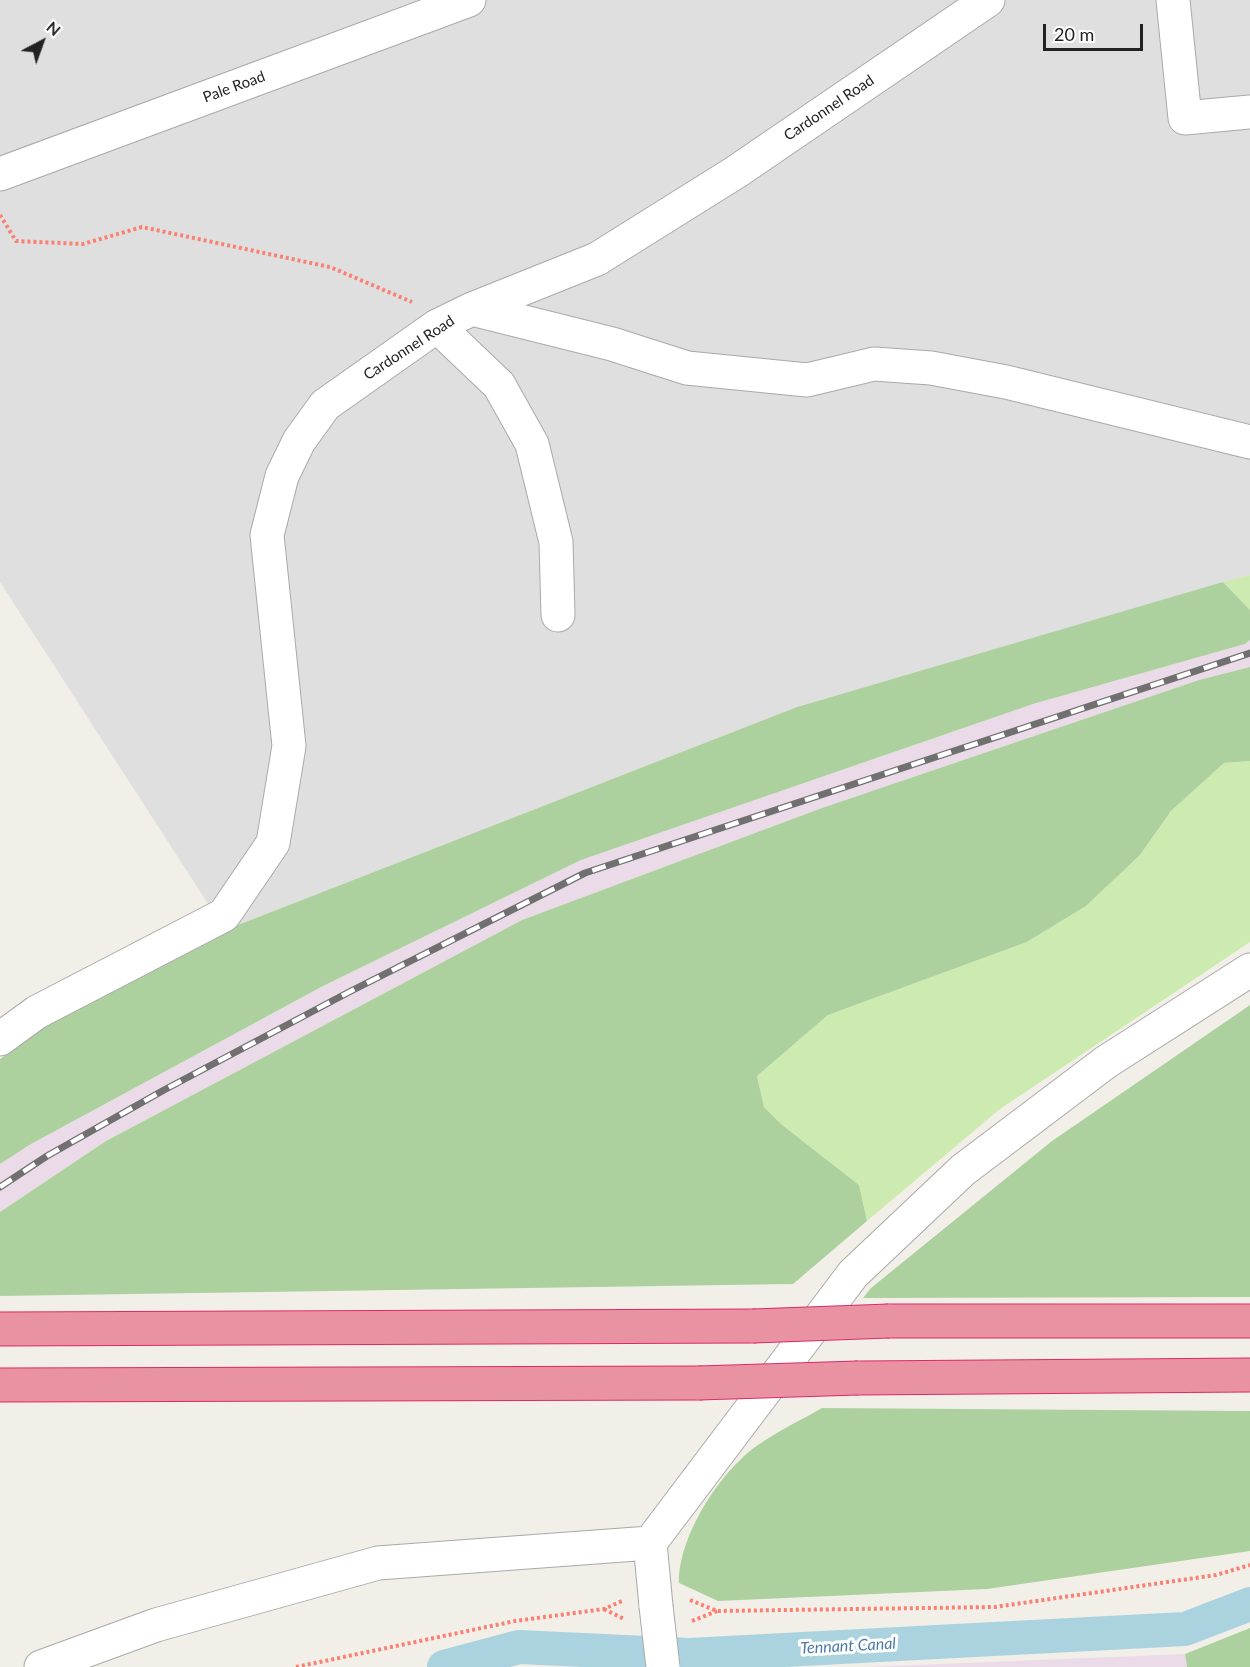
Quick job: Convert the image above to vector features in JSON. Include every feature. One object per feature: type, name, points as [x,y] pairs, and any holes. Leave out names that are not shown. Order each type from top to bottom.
[{"type":"highway","points":[[0,1329],[753,1326],[889,1321],[1250,1322]]},
{"type":"highway","points":[[0,1384],[699,1383],[858,1378],[1250,1375]]},
{"type":"street","name":"Pale Road","points":[[0,174],[469,0]]},
{"type":"street","name":"Cardonnel Road","points":[[0,1038],[37,1012],[224,915],[273,843],[289,746],[267,536],[282,476],[299,441],[325,405],[436,326],[472,309],[597,259],[736,172],[988,0]]},
{"type":"street","points":[[1173,0],[1185,118],[1250,112]]},
{"type":"street","points":[[472,309],[612,344],[687,368],[807,380],[874,364],[931,368],[1006,381],[1250,442]]},
{"type":"street","points":[[436,326],[499,385],[532,444],[556,542],[558,615]]},
{"type":"street","points":[[663,1667],[650,1543],[853,1274],[963,1170],[1106,1062],[1250,970]]},
{"type":"street","points":[[41,1667],[156,1625],[378,1563],[650,1543]]},
{"type":"path","points":[[0,215],[16,241],[84,244],[142,227],[330,267],[425,307],[436,326]]},
{"type":"path","points":[[296,1667],[515,1621],[604,1609],[656,1596],[717,1611],[995,1607],[1216,1575],[1250,1564]]},
{"type":"shaded area","points":[[0,0],[1250,0],[1250,575],[797,707],[225,930],[0,582]]},
{"type":"shaded area","points":[[1250,640],[1250,667],[1199,680],[822,808],[522,920],[106,1141],[0,1212],[0,1164],[31,1144],[323,986],[581,860],[1033,704],[1245,644]]},
{"type":"shaded area","points":[[1185,1654],[1187,1667],[867,1667]]},
{"type":"green space","points":[[1250,575],[1250,610],[1223,582]]},
{"type":"green space","points":[[1223,582],[1250,610],[1250,640],[1245,644],[1033,704],[581,860],[323,986],[31,1144],[0,1164],[0,1059],[36,1032],[225,930],[797,707]]},
{"type":"green space","points":[[1250,667],[1250,761],[1224,763],[1171,811],[1140,855],[1086,906],[1027,942],[828,1015],[757,1076],[764,1107],[781,1124],[859,1185],[867,1221],[793,1284],[0,1296],[0,1212],[106,1141],[522,920],[822,808],[1199,680]]},
{"type":"green space","points":[[1250,761],[1250,942],[1000,1109],[867,1221],[859,1185],[781,1124],[764,1107],[757,1076],[828,1015],[1027,942],[1086,906],[1140,855],[1171,811],[1224,763]]},
{"type":"green space","points":[[1250,1005],[1250,1297],[863,1298],[871,1288],[1052,1141]]},
{"type":"green space","points":[[822,1408],[1250,1411],[1250,1551],[987,1589],[718,1601],[679,1583],[686,1546],[694,1526],[704,1506],[729,1471],[758,1445]]},
{"type":"green space","points":[[1250,1628],[1250,1667],[1187,1667],[1185,1654]]},
{"type":"waterway","name":"Tennant Canal","points":[[444,1667],[519,1647],[689,1655],[1185,1629],[1250,1604]]},
{"type":"railway","points":[[0,1187],[47,1156],[164,1090],[351,991],[585,873],[1250,653]]}]
